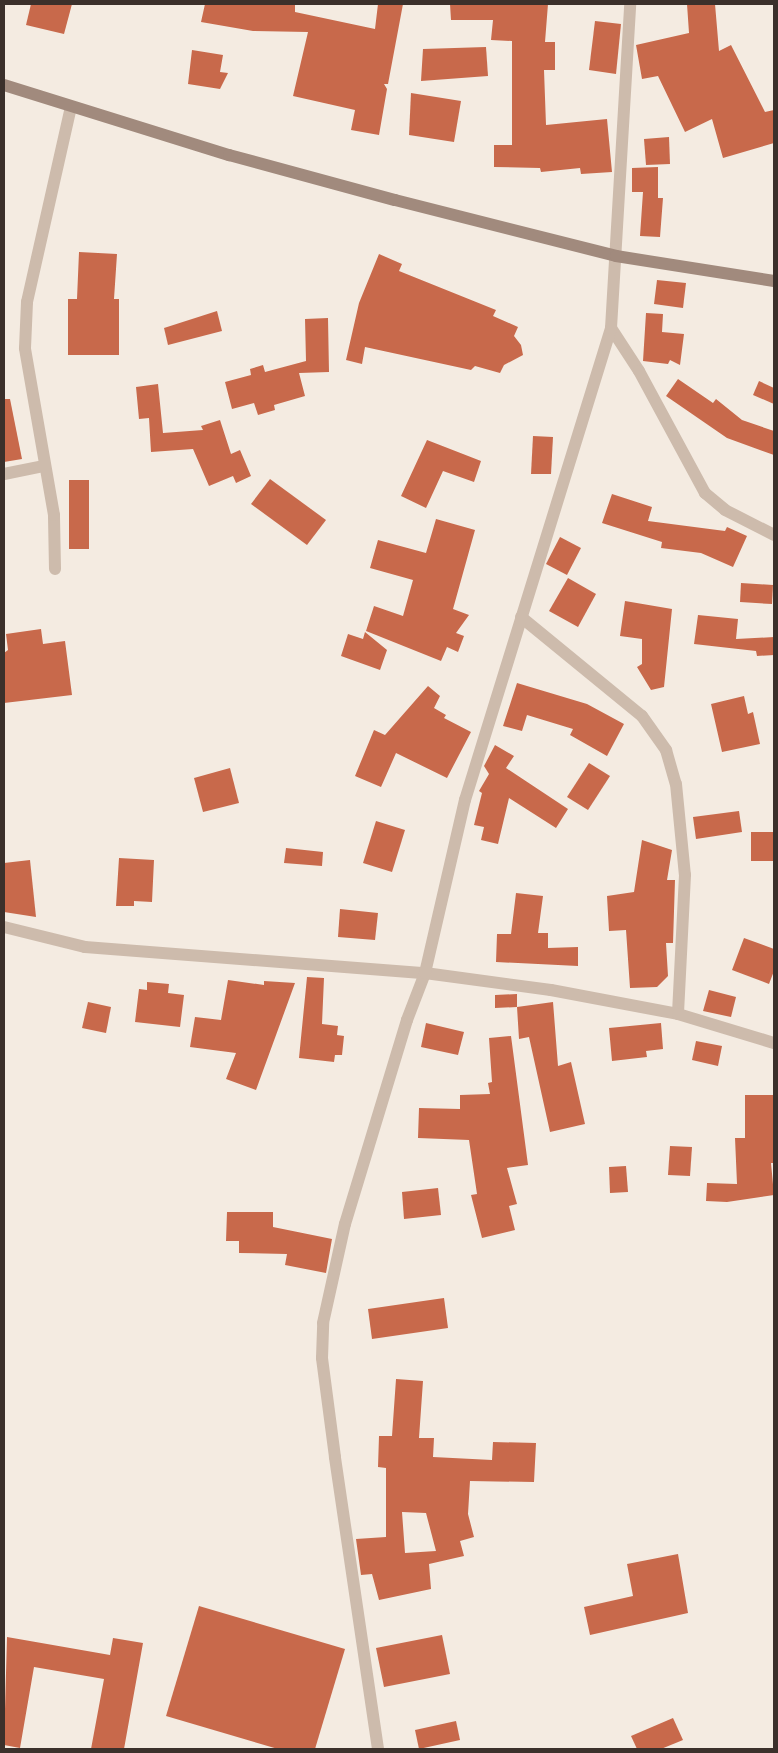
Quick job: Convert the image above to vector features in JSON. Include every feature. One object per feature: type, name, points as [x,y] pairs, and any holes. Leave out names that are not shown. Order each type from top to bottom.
[{"type":"main road","points":[[4,85],[229,156],[616,256],[774,281]]},
{"type":"street","points":[[378,1749],[322,1358],[323,1323],[345,1224],[404,1029],[425,974],[465,800],[520,617],[611,328],[630,4]]},
{"type":"street","points":[[55,569],[54,515],[25,348],[27,302],[71,107]]},
{"type":"street","points":[[611,328],[639,370],[705,493],[724,510],[774,535]]},
{"type":"street","points":[[4,474],[44,466]]},
{"type":"street","points":[[520,617],[642,716],[666,750],[676,784],[685,875],[678,1014]]},
{"type":"street","points":[[4,927],[85,947],[425,974],[551,990],[678,1014],[774,1043]]},
{"type":"building","points":[[31,4],[72,4],[64,34],[26,25]]},
{"type":"building","points":[[205,4],[295,4],[295,12],[375,29],[378,4],[403,4],[388,84],[384,84],[387,89],[379,135],[351,130],[355,110],[293,96],[308,32],[253,31],[201,22]]},
{"type":"building","points":[[450,4],[548,4],[545,42],[555,42],[555,70],[544,70],[546,125],[607,119],[612,172],[581,174],[580,168],[541,172],[540,168],[494,167],[494,145],[512,145],[512,41],[491,40],[493,20],[451,20]]},
{"type":"building","points":[[687,4],[715,4],[719,51],[731,45],[765,112],[774,110],[774,143],[723,158],[712,119],[685,132],[658,76],[642,79],[636,45],[689,33]]},
{"type":"building","points":[[595,21],[621,24],[616,74],[589,70]]},
{"type":"building","points":[[486,47],[488,76],[421,81],[423,49]]},
{"type":"building","points":[[192,50],[223,55],[220,72],[228,73],[220,89],[188,84]]},
{"type":"building","points":[[411,93],[461,101],[454,142],[409,135]]},
{"type":"building","points":[[669,137],[670,164],[646,165],[644,139]]},
{"type":"building","points":[[658,167],[658,198],[663,198],[660,237],[640,236],[643,192],[632,192],[632,168]]},
{"type":"building","points":[[79,252],[117,254],[114,299],[119,299],[119,355],[68,355],[68,299],[77,299]]},
{"type":"building","points":[[379,254],[402,264],[399,271],[496,310],[493,316],[518,327],[514,336],[521,345],[523,355],[504,365],[500,373],[475,366],[471,370],[365,347],[362,364],[346,360],[359,303]]},
{"type":"building","points":[[657,280],[686,283],[683,308],[654,304]]},
{"type":"building","points":[[217,311],[222,331],[168,345],[164,328]]},
{"type":"building","points":[[646,313],[663,314],[662,332],[684,334],[680,365],[670,360],[668,364],[643,361]]},
{"type":"building","points":[[328,318],[329,372],[299,373],[305,396],[274,405],[275,410],[258,415],[254,403],[232,409],[225,382],[251,375],[250,369],[263,365],[265,372],[306,361],[305,319]]},
{"type":"building","points":[[678,379],[713,403],[716,399],[742,420],[774,431],[774,455],[727,438],[666,396]]},
{"type":"building","points":[[759,381],[774,388],[774,404],[753,395]]},
{"type":"building","points":[[158,384],[163,433],[203,430],[201,426],[220,420],[231,454],[240,450],[251,476],[236,483],[233,476],[209,486],[193,449],[151,452],[149,418],[139,419],[136,387]]},
{"type":"building","points":[[4,399],[10,399],[22,459],[4,462]]},
{"type":"building","points":[[533,436],[553,437],[551,474],[531,474]]},
{"type":"building","points":[[427,440],[481,461],[474,482],[443,471],[426,508],[401,496]]},
{"type":"building","points":[[270,479],[326,520],[307,545],[251,504]]},
{"type":"building","points":[[69,480],[89,480],[89,549],[69,549]]},
{"type":"building","points":[[612,494],[652,507],[648,521],[725,531],[727,527],[747,536],[733,567],[701,553],[661,548],[662,542],[602,523]]},
{"type":"building","points":[[436,519],[475,530],[453,609],[469,615],[456,633],[464,636],[458,652],[447,647],[441,661],[366,631],[374,606],[403,616],[413,580],[370,568],[378,540],[426,553]]},
{"type":"building","points":[[560,537],[581,548],[567,575],[546,564]]},
{"type":"building","points":[[568,578],[596,594],[578,627],[549,611]]},
{"type":"building","points":[[741,583],[773,585],[772,604],[740,602]]},
{"type":"building","points":[[625,601],[672,609],[664,687],[651,690],[637,667],[642,664],[642,639],[620,636]]},
{"type":"building","points":[[698,615],[738,619],[736,639],[774,637],[774,655],[757,656],[756,651],[694,644]]},
{"type":"building","points":[[41,629],[43,644],[65,641],[72,695],[4,703],[4,653],[8,650],[6,634]]},
{"type":"building","points":[[365,632],[387,650],[380,670],[341,656],[348,634],[363,639]]},
{"type":"building","points":[[517,683],[587,704],[624,724],[607,756],[570,735],[573,729],[527,715],[522,731],[503,726]]},
{"type":"building","points":[[428,686],[440,696],[434,708],[446,715],[444,718],[471,732],[447,778],[396,753],[381,787],[355,776],[374,730],[385,735]]},
{"type":"building","points":[[744,696],[748,714],[753,712],[760,744],[722,752],[711,704]]},
{"type":"building","points":[[495,745],[514,756],[506,768],[568,809],[556,828],[509,798],[498,844],[481,840],[484,827],[474,825],[482,793],[479,791],[489,774],[484,766]]},
{"type":"building","points":[[589,763],[610,776],[588,810],[567,797]]},
{"type":"building","points":[[230,768],[239,803],[203,812],[194,778]]},
{"type":"building","points":[[739,811],[742,832],[696,839],[693,817]]},
{"type":"building","points":[[376,821],[405,830],[392,872],[363,863]]},
{"type":"building","points":[[751,832],[774,832],[774,861],[751,861]]},
{"type":"building","points":[[642,840],[672,850],[667,880],[675,880],[673,943],[666,943],[668,976],[657,987],[630,988],[626,930],[609,931],[607,896],[634,892]]},
{"type":"building","points":[[286,848],[323,852],[322,866],[284,863]]},
{"type":"building","points":[[119,858],[154,860],[152,902],[134,901],[134,906],[116,906]]},
{"type":"building","points":[[30,860],[36,917],[4,912],[4,863]]},
{"type":"building","points":[[516,893],[543,896],[538,933],[548,933],[548,948],[578,947],[578,966],[496,962],[497,934],[511,934]]},
{"type":"building","points":[[340,909],[378,913],[375,940],[338,937]]},
{"type":"building","points":[[744,938],[774,949],[774,971],[769,984],[732,970]]},
{"type":"building","points":[[307,977],[324,978],[322,1024],[338,1026],[337,1035],[344,1036],[342,1055],[335,1055],[334,1062],[299,1058]]},
{"type":"building","points":[[228,980],[264,985],[264,981],[295,983],[256,1090],[226,1079],[236,1053],[190,1047],[195,1017],[221,1020]]},
{"type":"building","points":[[147,982],[169,984],[168,993],[184,995],[180,1027],[135,1022],[139,989],[147,990]]},
{"type":"building","points":[[709,990],[736,997],[731,1017],[703,1011]]},
{"type":"building","points":[[517,994],[517,1007],[495,1008],[495,995]]},
{"type":"building","points":[[88,1002],[111,1007],[106,1033],[82,1028]]},
{"type":"building","points":[[553,1002],[558,1066],[571,1062],[585,1124],[550,1132],[529,1037],[519,1039],[517,1007]]},
{"type":"building","points":[[426,1023],[464,1032],[458,1055],[421,1047]]},
{"type":"building","points":[[661,1023],[663,1049],[646,1051],[647,1057],[612,1061],[609,1028]]},
{"type":"building","points":[[511,1036],[528,1165],[507,1168],[517,1204],[509,1206],[515,1230],[482,1238],[471,1195],[477,1194],[469,1140],[418,1138],[419,1108],[460,1109],[460,1095],[490,1094],[488,1083],[492,1082],[489,1038]]},
{"type":"building","points":[[696,1041],[722,1046],[718,1066],[692,1060]]},
{"type":"building","points":[[745,1095],[774,1095],[774,1163],[771,1163],[774,1195],[727,1202],[706,1201],[707,1183],[737,1184],[735,1138],[745,1138]]},
{"type":"building","points":[[670,1146],[692,1147],[690,1176],[668,1175]]},
{"type":"building","points":[[626,1166],[628,1192],[610,1193],[609,1167]]},
{"type":"building","points":[[438,1188],[441,1215],[404,1219],[402,1192]]},
{"type":"building","points":[[227,1212],[273,1212],[273,1227],[332,1239],[326,1273],[285,1265],[287,1254],[239,1253],[239,1241],[226,1241]]},
{"type":"building","points":[[444,1298],[448,1328],[372,1339],[368,1309]]},
{"type":"building","points":[[396,1379],[423,1381],[419,1438],[434,1438],[433,1457],[492,1460],[493,1442],[536,1443],[534,1482],[470,1481],[468,1514],[474,1537],[460,1541],[464,1556],[429,1564],[431,1589],[379,1600],[372,1574],[361,1575],[356,1539],[386,1537],[386,1468],[378,1467],[379,1436],[392,1436]],"holes":[[[402,1512],[426,1513],[436,1551],[405,1553]]]},
{"type":"building","points":[[678,1554],[688,1613],[590,1635],[584,1607],[633,1596],[627,1564]]},
{"type":"building","points":[[199,1606],[345,1649],[315,1749],[278,1749],[166,1716]]},
{"type":"building","points":[[442,1635],[450,1674],[384,1687],[376,1648]]},
{"type":"building","points":[[7,1637],[110,1655],[113,1638],[143,1643],[124,1749],[91,1749],[104,1679],[34,1667],[20,1748],[4,1745]]},
{"type":"building","points":[[673,1718],[683,1740],[661,1749],[637,1749],[631,1736]]},
{"type":"building","points":[[456,1721],[460,1740],[419,1749],[415,1730]]}]
